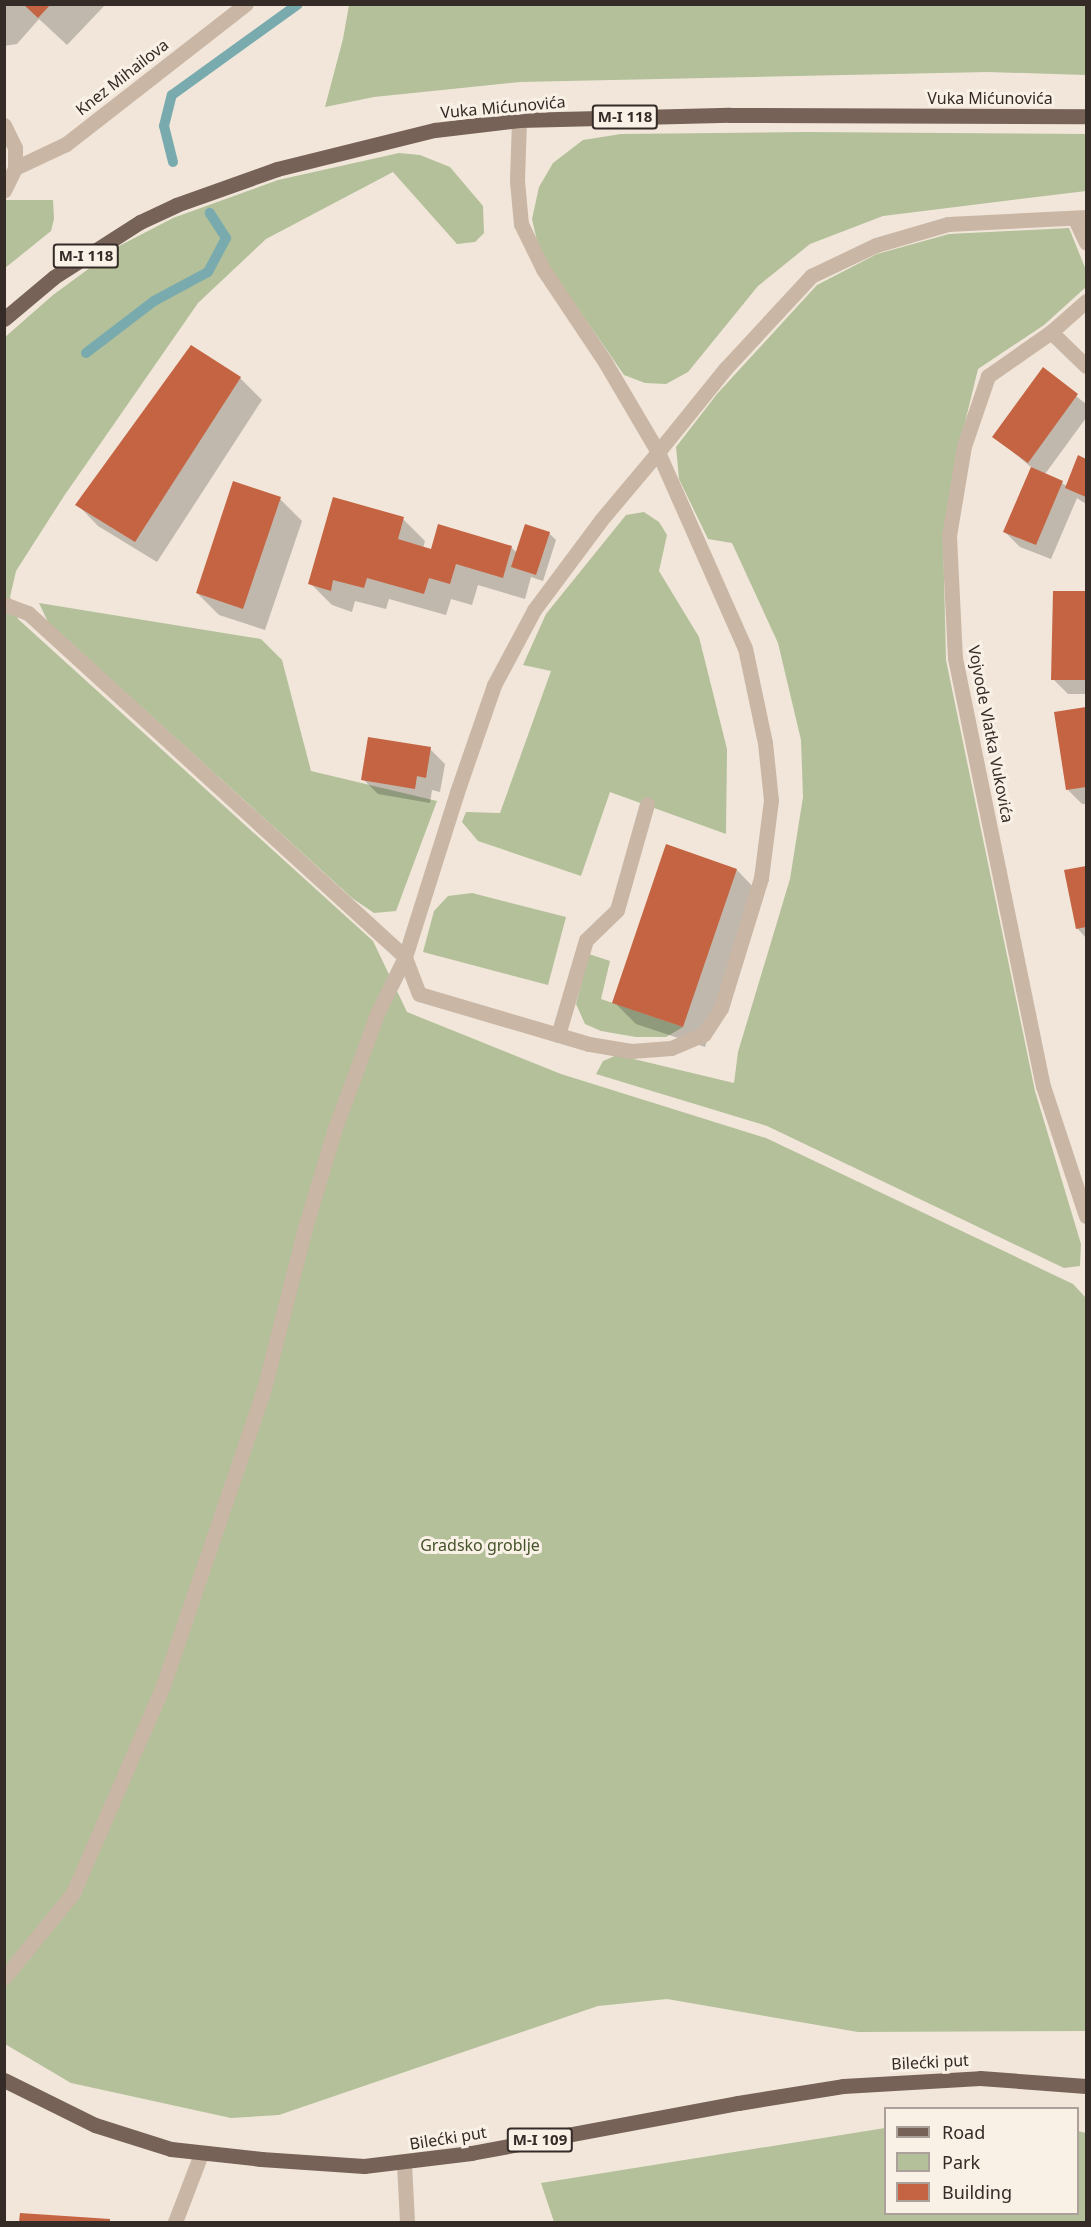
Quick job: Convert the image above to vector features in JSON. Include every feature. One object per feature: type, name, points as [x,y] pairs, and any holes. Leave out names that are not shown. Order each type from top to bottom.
[{"type":"main road","name":"Vuka Mićunovića","points":[[4,319],[54,277],[140,222],[214,191],[277,169],[435,130],[519,120],[730,115],[1086,116]]},
{"type":"main road","name":"Bilećki put","points":[[4,2080],[52,2106],[132,2139],[201,2154],[327,2165],[404,2163],[843,2086],[980,2078],[1086,2086]]},
{"type":"street","name":"Knez Mihailova","points":[[15,168],[66,144],[246,4]]},
{"type":"street","points":[[4,604],[28,613],[405,957],[419,994],[558,1035],[631,1051],[671,1048],[704,1034],[721,1008],[760,878],[771,800],[765,743],[745,648],[658,452],[605,362],[543,269],[521,224],[517,182],[519,120]]},
{"type":"street","points":[[4,124],[15,147],[15,168],[4,191]]},
{"type":"street","points":[[4,1978],[73,1893],[163,1686],[264,1389],[305,1228],[335,1128],[378,1014],[405,957],[457,792],[494,685],[534,610],[601,520],[725,369],[811,276],[876,245],[948,224],[1081,218],[1086,243]]},
{"type":"street","name":"Vojvode Vlatka Vukovića","points":[[1086,301],[1050,332],[988,376],[964,446],[949,536],[955,658],[1043,1086],[1086,1216]]},
{"type":"street","points":[[1050,332],[1086,366]]},
{"type":"street","points":[[558,1035],[586,940],[617,910],[647,804]]},
{"type":"street","points":[[175,2223],[201,2154]]},
{"type":"street","points":[[404,2163],[407,2223]]},
{"type":"green space","points":[[349,5],[1086,5],[1086,75],[988,72],[520,82],[374,97],[325,107],[343,39]]},
{"type":"green space","points":[[806,132],[1086,134],[1086,191],[883,216],[810,244],[758,286],[688,372],[666,384],[645,383],[624,375],[548,265],[538,245],[532,219],[539,187],[553,163],[583,140],[621,134]]},
{"type":"green space","name":"Gradsko groblje","points":[[399,153],[420,155],[450,167],[483,206],[484,233],[475,242],[457,244],[393,172],[266,239],[198,303],[64,496],[16,571],[10,597],[18,619],[373,941],[407,1012],[561,1074],[766,1138],[1073,1284],[1086,1298],[1086,2031],[858,2032],[667,1999],[598,2006],[279,2115],[231,2118],[71,2083],[5,2044],[4,338],[53,295],[121,245],[173,218],[278,180]]},
{"type":"green space","points":[[6,200],[53,200],[54,219],[51,231],[5,268]]},
{"type":"green space","points":[[1069,228],[1086,270],[1086,287],[1044,325],[978,369],[959,447],[943,536],[946,660],[1035,1091],[1081,1244],[1080,1266],[1064,1268],[767,1126],[596,1074],[603,1061],[617,1055],[734,1083],[738,1052],[790,879],[803,797],[801,740],[778,643],[732,543],[708,539],[679,479],[676,447],[717,394],[817,285],[877,254],[949,234]]},
{"type":"green space","points":[[644,512],[659,522],[667,535],[659,571],[699,637],[727,749],[726,834],[610,792],[581,876],[478,841],[462,822],[466,812],[500,813],[551,671],[523,665],[546,614],[626,515]]},
{"type":"green space","points":[[39,603],[261,639],[282,660],[311,771],[437,801],[396,911],[374,913],[352,898],[48,622]]},
{"type":"green space","points":[[472,893],[566,917],[548,985],[423,952],[434,911],[448,896]]},
{"type":"green space","points":[[589,954],[610,961],[601,999],[683,1027],[666,1037],[636,1037],[601,1031],[585,1024],[576,1004]]},
{"type":"green space","points":[[884,2128],[884,2215],[1079,2215],[1079,2131],[1086,2133],[1086,2222],[554,2222],[541,2183]]},
{"type":"building","points":[[23,4],[51,4],[38,18]]},
{"type":"building","points":[[191,345],[241,377],[135,542],[75,505]]},
{"type":"building","points":[[1043,367],[1078,394],[1028,463],[992,437]]},
{"type":"building","points":[[1078,455],[1086,459],[1086,497],[1065,488]]},
{"type":"building","points":[[1031,467],[1063,481],[1036,545],[1003,532]]},
{"type":"building","points":[[233,481],[281,497],[243,609],[196,593]]},
{"type":"building","points":[[333,497],[404,517],[398,539],[431,549],[438,524],[512,546],[503,578],[456,564],[450,584],[429,578],[424,594],[367,578],[364,588],[333,580],[331,591],[308,584]]},
{"type":"building","points":[[525,524],[550,532],[536,575],[511,567]]},
{"type":"building","points":[[1053,591],[1086,591],[1086,680],[1051,680]]},
{"type":"building","points":[[1086,707],[1086,787],[1066,790],[1054,712]]},
{"type":"building","points":[[368,737],[431,747],[426,778],[417,776],[415,789],[361,780]]},
{"type":"building","points":[[666,844],[737,869],[683,1027],[612,1003]]},
{"type":"building","points":[[1086,866],[1086,927],[1076,929],[1064,870]]},
{"type":"building","points":[[20,2213],[110,2219],[110,2222],[19,2222]]},
{"type":"waterway","points":[[173,162],[164,126],[172,95],[298,4]]},
{"type":"waterway","points":[[86,353],[154,301],[208,272],[226,238],[210,213]]}]
